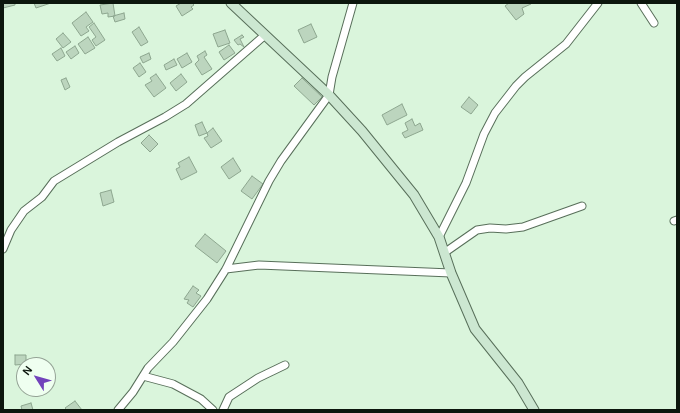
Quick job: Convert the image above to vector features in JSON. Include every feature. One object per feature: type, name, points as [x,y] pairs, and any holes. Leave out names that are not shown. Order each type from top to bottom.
[{"type":"main road","points":[[231,3],[329,95],[362,131],[414,195],[438,237],[451,273],[475,329],[518,383],[534,410]]},
{"type":"street","points":[[118,410],[133,392],[148,368],[173,342],[207,299],[226,269],[281,161],[329,95],[332,77],[353,3]]},
{"type":"street","points":[[438,237],[466,183],[484,134],[495,113],[525,77],[566,44],[598,3]]},
{"type":"street","points":[[640,3],[654,23]]},
{"type":"street","points":[[3,249],[11,230],[24,211],[42,197],[54,181],[118,142],[186,104],[265,35]]},
{"type":"street","points":[[444,253],[477,230],[490,228],[506,229],[523,226],[582,206]]},
{"type":"street","points":[[226,269],[258,265],[451,273]]},
{"type":"street","points":[[223,410],[229,397],[258,378],[285,365]]},
{"type":"street","points":[[143,376],[173,384],[201,399],[213,410]]},
{"type":"building","points":[[3,3],[15,3],[15,5],[3,8]]},
{"type":"building","points":[[34,3],[51,3],[36,8]]},
{"type":"building","points":[[113,3],[115,16],[108,17],[108,13],[102,14],[100,5]]},
{"type":"building","points":[[181,3],[192,3],[194,5],[191,7],[193,9],[182,16],[176,6]]},
{"type":"building","points":[[509,3],[531,4],[522,8],[524,14],[516,20],[505,6]]},
{"type":"building","points":[[86,12],[93,22],[86,27],[89,31],[81,36],[72,23]]},
{"type":"building","points":[[124,13],[125,19],[115,22],[113,16]]},
{"type":"building","points":[[94,23],[105,40],[96,46],[92,40],[96,37],[89,27]]},
{"type":"building","points":[[311,24],[317,37],[304,43],[298,30]]},
{"type":"building","points":[[139,27],[148,42],[141,46],[132,32]]},
{"type":"building","points":[[225,30],[230,43],[218,47],[213,34]]},
{"type":"building","points":[[63,33],[71,42],[63,48],[56,39]]},
{"type":"building","points":[[242,35],[244,37],[240,39],[244,47],[240,44],[238,45],[234,40]]},
{"type":"building","points":[[88,37],[95,48],[85,54],[78,44]]},
{"type":"building","points":[[229,45],[235,53],[224,60],[219,52]]},
{"type":"building","points":[[75,46],[79,53],[71,59],[66,52]]},
{"type":"building","points":[[61,48],[65,56],[57,61],[52,54]]},
{"type":"building","points":[[205,51],[207,55],[204,57],[212,69],[202,75],[195,64],[199,60],[197,56]]},
{"type":"building","points":[[149,53],[151,59],[143,63],[140,57]]},
{"type":"building","points":[[187,53],[192,62],[182,68],[177,59]]},
{"type":"building","points":[[174,59],[177,65],[166,70],[164,65]]},
{"type":"building","points":[[140,63],[146,72],[139,77],[133,68]]},
{"type":"building","points":[[156,74],[166,88],[154,97],[145,85],[152,81],[150,78]]},
{"type":"building","points":[[181,74],[187,82],[176,91],[170,83]]},
{"type":"building","points":[[66,78],[70,87],[65,90],[61,80]]},
{"type":"building","points":[[302,78],[322,97],[314,105],[294,86]]},
{"type":"building","points":[[469,97],[478,105],[471,114],[461,107]]},
{"type":"building","points":[[402,104],[407,115],[387,125],[382,115]]},
{"type":"building","points":[[412,119],[415,126],[420,123],[423,130],[405,138],[402,133],[408,130],[405,123]]},
{"type":"building","points":[[202,122],[207,133],[199,136],[195,125]]},
{"type":"building","points":[[213,128],[222,141],[211,148],[204,138],[208,136],[207,133]]},
{"type":"building","points":[[149,135],[158,144],[150,152],[141,143]]},
{"type":"building","points":[[189,157],[197,172],[181,180],[176,169],[180,167],[178,163]]},
{"type":"building","points":[[233,158],[241,171],[229,179],[221,167]]},
{"type":"building","points":[[252,176],[263,184],[252,199],[241,191]]},
{"type":"building","points":[[111,190],[114,202],[103,206],[100,193]]},
{"type":"building","points":[[205,234],[226,251],[217,263],[195,246]]},
{"type":"building","points":[[193,286],[199,290],[196,293],[201,296],[193,307],[187,303],[189,300],[184,299]]},
{"type":"building","points":[[15,355],[26,355],[26,357],[16,357],[15,365]]},
{"type":"building","points":[[75,401],[82,410],[67,410],[65,408]]},
{"type":"building","points":[[31,403],[33,410],[22,410],[21,406]]}]
